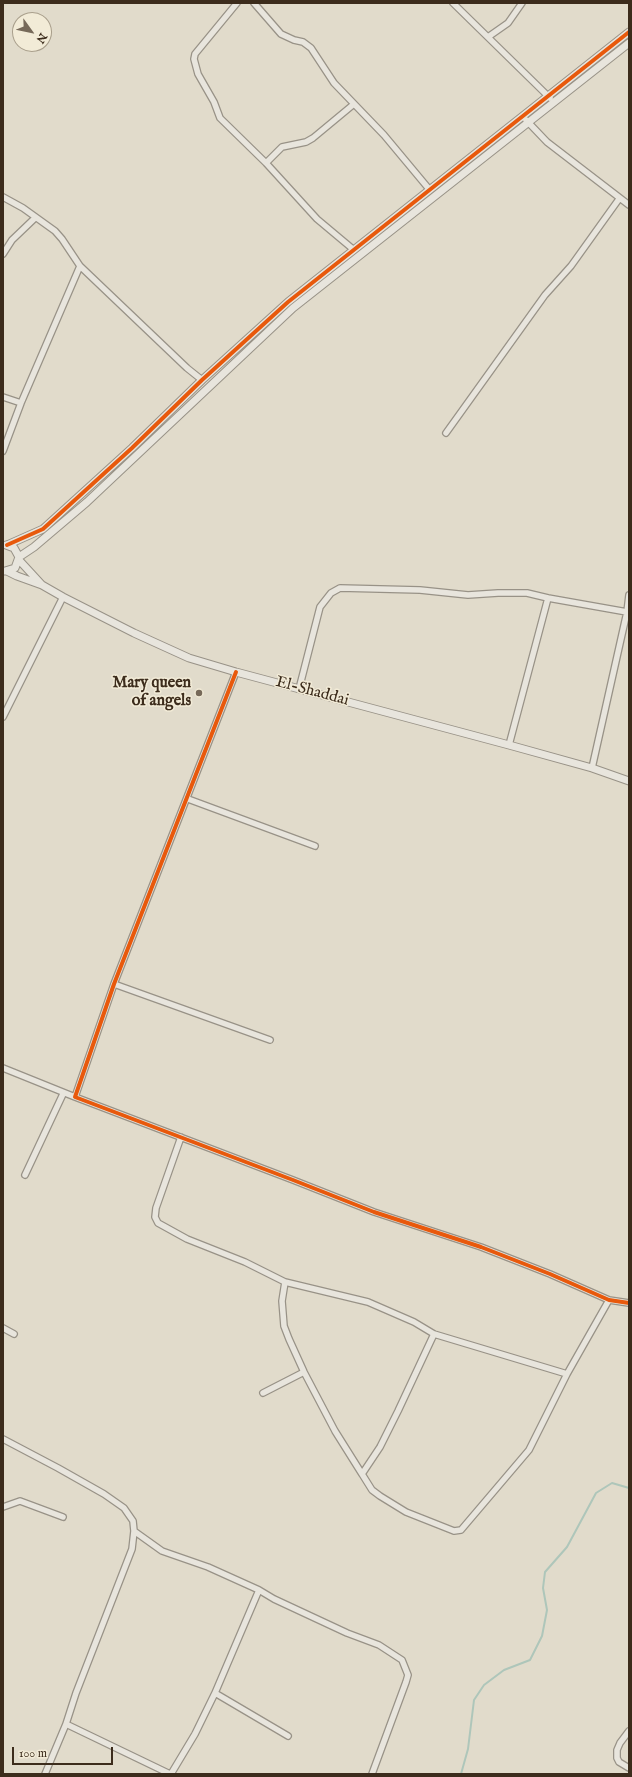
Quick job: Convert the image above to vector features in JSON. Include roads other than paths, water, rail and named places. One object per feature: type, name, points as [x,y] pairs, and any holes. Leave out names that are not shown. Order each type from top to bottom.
[{"type":"street","points":[[237,3],[196,54],[194,59],[198,74],[220,118],[266,163],[317,219],[354,250]]},
{"type":"street","points":[[254,3],[281,34],[303,42],[311,48],[334,83],[384,135],[430,189]]},
{"type":"street","points":[[453,3],[551,99]]},
{"type":"street","points":[[488,37],[508,23],[522,3]]},
{"type":"street","points":[[5,571],[14,568],[19,559],[87,502],[291,305],[529,123],[551,99],[629,32]]},
{"type":"street","points":[[5,545],[43,529],[132,448],[202,380],[354,250],[524,116],[551,99],[629,43]]},
{"type":"street","points":[[266,163],[282,147],[306,142],[313,138],[354,104]]},
{"type":"street","points":[[524,116],[547,142],[619,199],[629,205]]},
{"type":"street","points":[[3,197],[23,208],[35,218],[56,231],[80,266],[202,380]]},
{"type":"street","points":[[446,433],[545,296],[567,272],[619,199]]},
{"type":"street","points":[[3,254],[12,240],[35,218]]},
{"type":"street","points":[[3,451],[21,403],[80,266]]},
{"type":"street","points":[[3,397],[21,403]]},
{"type":"street","points":[[132,448],[138,454]]},
{"type":"street","points":[[5,545],[14,548],[19,559],[42,585]]},
{"type":"street","name":"El-Shaddai","points":[[5,571],[42,585],[134,633],[189,658],[299,689],[509,744],[592,768],[629,781]]},
{"type":"street","points":[[299,689],[320,608],[332,593],[340,588],[420,590],[468,595],[527,593],[627,612]]},
{"type":"street","points":[[592,768],[627,612],[629,595]]},
{"type":"street","points":[[3,717],[63,597]]},
{"type":"street","points":[[509,744],[548,598]]},
{"type":"street","points":[[74,1097],[114,984],[188,799],[236,672]]},
{"type":"street","points":[[188,799],[315,846]]},
{"type":"street","points":[[114,984],[270,1040]]},
{"type":"street","points":[[3,1068],[64,1094],[181,1137],[374,1212],[481,1247],[523,1263],[609,1300],[629,1303]]},
{"type":"street","points":[[25,1175],[64,1094]]},
{"type":"street","points":[[181,1137],[156,1208],[155,1217],[158,1223],[187,1239],[251,1265],[285,1282],[368,1302],[394,1313],[434,1334],[567,1374]]},
{"type":"street","points":[[285,1282],[282,1301],[284,1326],[304,1372],[335,1431],[372,1490],[406,1512],[458,1531],[461,1530],[529,1450],[567,1374],[609,1300]]},
{"type":"street","points":[[3,1328],[14,1334]]},
{"type":"street","points":[[362,1474],[380,1447],[434,1334]]},
{"type":"street","points":[[263,1393],[304,1372]]},
{"type":"street","points":[[3,1438],[104,1494],[124,1508],[133,1521],[134,1531],[132,1548],[76,1693],[66,1724],[45,1774]]},
{"type":"street","points":[[3,1507],[20,1500],[63,1517]]},
{"type":"street","points":[[134,1531],[162,1551],[208,1568],[259,1590],[274,1599],[347,1633],[379,1645],[402,1660],[408,1675],[372,1774]]},
{"type":"street","points":[[66,1724],[170,1774],[194,1734],[215,1693],[259,1590]]},
{"type":"street","points":[[215,1693],[288,1736]]},
{"type":"street","points":[[629,1731],[620,1743],[617,1750],[617,1758],[619,1762],[629,1768]]},
{"type":"waterway","points":[[461,1774],[468,1749],[474,1700],[484,1685],[504,1670],[530,1660],[542,1636],[547,1610],[543,1588],[545,1572],[567,1547],[596,1493],[612,1483],[629,1488]]},
{"type":"place","name":"Mary queen of angels","points":[[199,693]]}]
